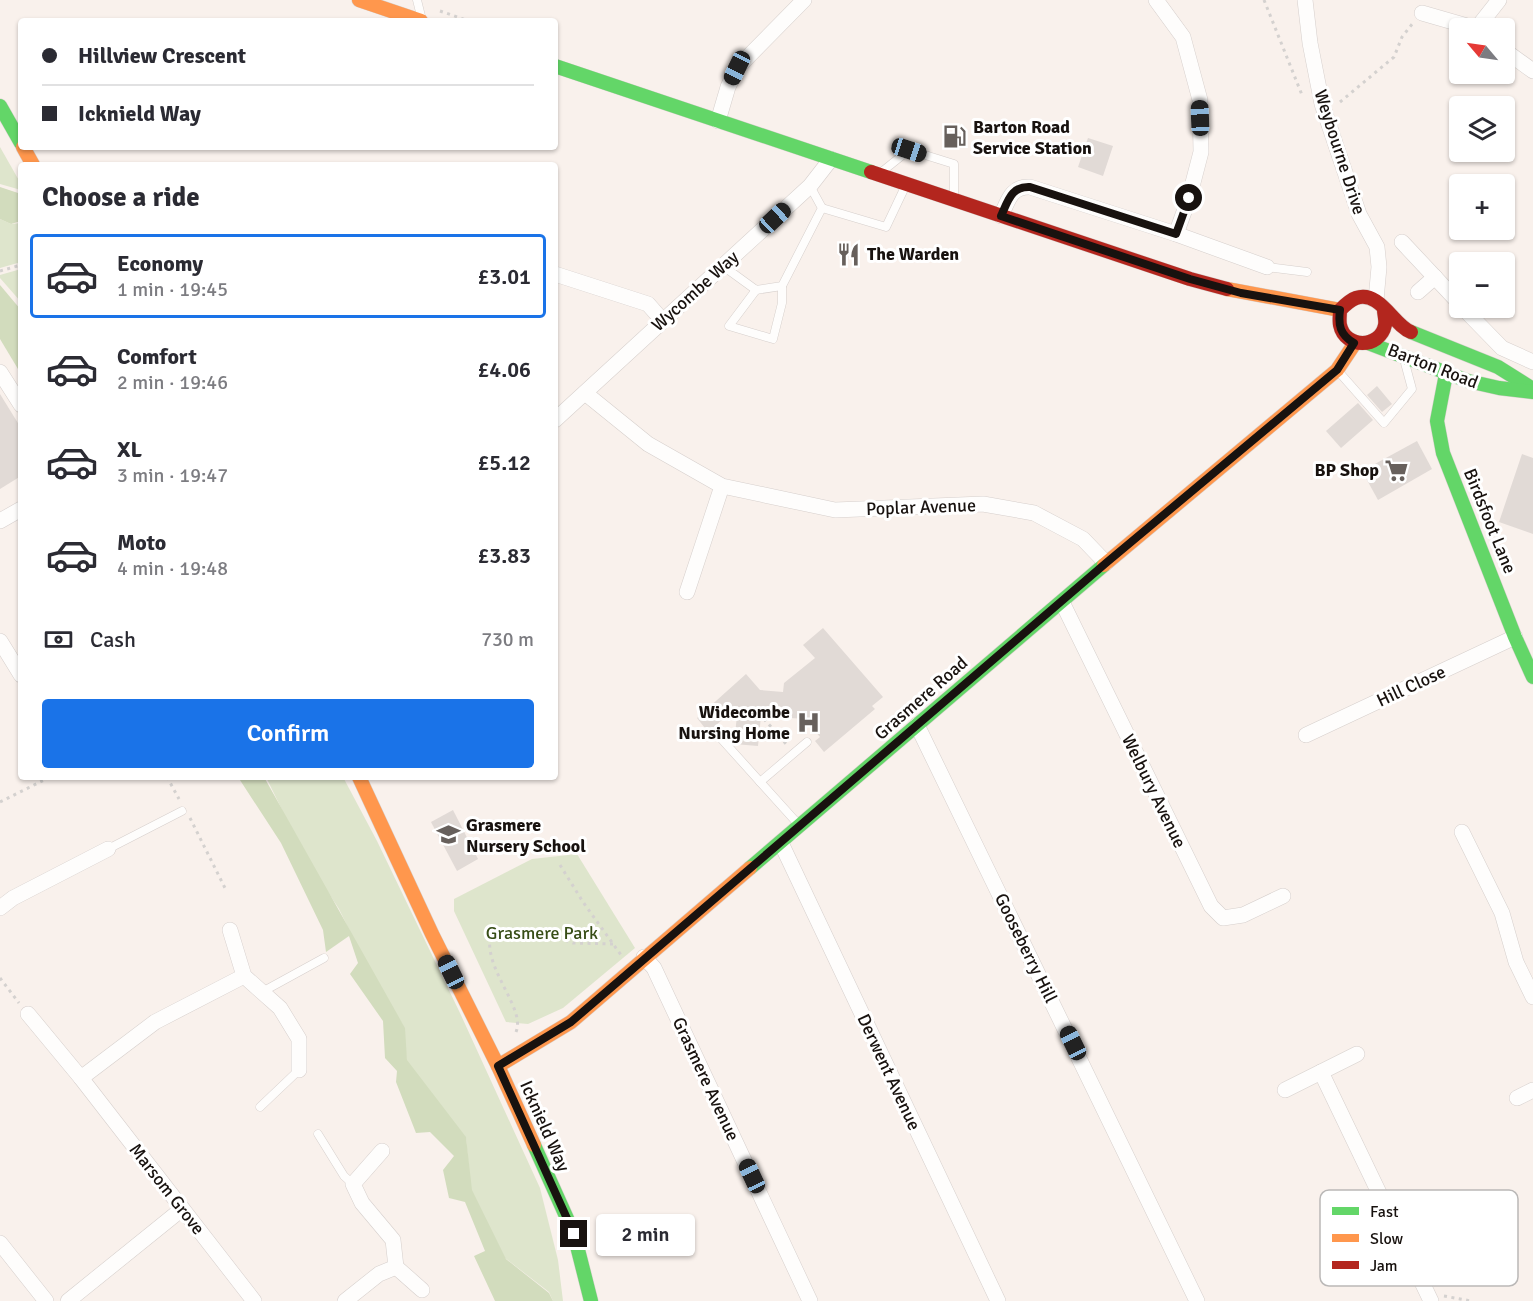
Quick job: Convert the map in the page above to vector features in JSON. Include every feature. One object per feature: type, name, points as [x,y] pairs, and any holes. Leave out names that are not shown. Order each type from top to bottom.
[{"type":"main road","points":[[359,0],[413,18]]},
{"type":"main road","points":[[558,67],[1190,279],[1241,293],[1340,310]]},
{"type":"main road","points":[[0,106],[18,138]]},
{"type":"main road","points":[[1369,297],[1380,305],[1386,324],[1384,330],[1380,336],[1361,343],[1348,339],[1340,328],[1340,310],[1354,298],[1369,297]]},
{"type":"main road","name":"Barton Road","points":[[1380,305],[1402,329],[1498,367],[1533,390]]},
{"type":"main road","name":"Barton Road","points":[[1361,343],[1387,348],[1446,374],[1490,388],[1533,390]]},
{"type":"main road","name":"Grasmere Road","points":[[498,1066],[571,1022],[1106,563],[1337,370],[1361,343]]},
{"type":"main road","name":"Birdsfoot Lane","points":[[1446,374],[1437,421],[1443,453],[1515,638],[1533,677]]},
{"type":"main road","name":"Icknield Way","points":[[361,780],[432,934],[498,1066],[574,1234],[591,1301]]},
{"type":"street","points":[[717,121],[737,68],[804,0]]},
{"type":"street","points":[[1156,0],[1183,37],[1200,100],[1202,152],[1176,234]]},
{"type":"street","name":"Weybourne Drive","points":[[1305,0],[1310,43],[1322,104],[1359,214],[1377,247],[1380,305]]},
{"type":"street","points":[[1484,18],[1499,0]]},
{"type":"street","points":[[1422,13],[1449,20]]},
{"type":"street","points":[[1515,58],[1533,71]]},
{"type":"street","name":"Wycombe Way","points":[[558,417],[810,186],[831,159]]},
{"type":"street","points":[[1001,216],[1014,190],[1030,187],[1176,234],[1268,267]]},
{"type":"street","points":[[1402,242],[1449,292]]},
{"type":"street","points":[[558,275],[648,304],[662,320]]},
{"type":"street","points":[[1418,292],[1435,277]]},
{"type":"street","points":[[1473,318],[1502,348],[1533,362]]},
{"type":"street","points":[[0,372],[18,400]]},
{"type":"street","name":"Poplar Avenue","points":[[585,393],[648,444],[722,486],[835,510],[983,504],[1034,513],[1083,539],[1106,563]]},
{"type":"street","points":[[687,592],[722,486]]},
{"type":"street","points":[[0,521],[18,511]]},
{"type":"street","name":"Welbury Avenue","points":[[1062,602],[1211,906],[1224,918],[1243,915],[1284,896]]},
{"type":"street","name":"Hill Close","points":[[1306,735],[1515,638]]},
{"type":"street","points":[[0,641],[18,670]]},
{"type":"street","name":"Gooseberry Hill","points":[[917,725],[1197,1301]]},
{"type":"street","points":[[1462,831],[1502,913],[1515,962],[1532,993]]},
{"type":"street","name":"Derwent Avenue","points":[[781,843],[998,1301]]},
{"type":"street","points":[[0,908],[13,898],[108,849]]},
{"type":"street","points":[[230,930],[244,976],[280,1008],[299,1039],[298,1070]]},
{"type":"street","name":"Grasmere Avenue","points":[[644,957],[654,968],[810,1301]]},
{"type":"street","points":[[81,1078],[155,1022],[244,976]]},
{"type":"street","name":"Marsom Grove","points":[[28,1014],[81,1078],[254,1301]]},
{"type":"street","points":[[1285,1090],[1357,1054]]},
{"type":"street","points":[[1320,1072],[1381,1190]]},
{"type":"street","points":[[1517,1098],[1533,1090]]},
{"type":"street","points":[[382,1151],[353,1184],[362,1203],[393,1240],[396,1267],[422,1290]]},
{"type":"street","points":[[68,1301],[182,1209]]},
{"type":"street","points":[[0,1243],[46,1301]]},
{"type":"street","points":[[345,1301],[379,1274],[396,1267]]},
{"type":"lane","points":[[417,0],[421,18]]},
{"type":"lane","points":[[874,174],[886,169],[909,150],[943,160],[954,164],[955,201]]},
{"type":"lane","points":[[810,186],[822,208],[886,227],[906,184]]},
{"type":"lane","points":[[782,286],[756,290],[729,326],[774,339],[783,303],[782,286],[822,208]]},
{"type":"lane","points":[[723,266],[756,290]]},
{"type":"lane","points":[[1268,267],[1307,272]]},
{"type":"lane","points":[[1337,370],[1384,423],[1412,389],[1402,355]]},
{"type":"lane","points":[[717,734],[800,827]]},
{"type":"lane","points":[[760,782],[807,742]]},
{"type":"lane","points":[[108,849],[185,811]]},
{"type":"lane","points":[[262,992],[324,958]]},
{"type":"lane","points":[[260,1107],[298,1070]]},
{"type":"lane","points":[[318,1134],[344,1176],[353,1184]]},
{"type":"path","points":[[1264,0],[1302,95]]},
{"type":"path","points":[[1340,102],[1394,57],[1402,37],[1422,13]]},
{"type":"path","points":[[0,271],[18,266]]},
{"type":"path","points":[[764,719],[794,754]]},
{"type":"path","points":[[0,802],[44,780]]},
{"type":"path","points":[[169,780],[181,801]]},
{"type":"path","points":[[185,811],[225,888]]},
{"type":"path","points":[[560,865],[583,902],[631,969]]},
{"type":"path","points":[[520,1053],[514,1037],[518,1026],[516,1013],[494,968],[488,950],[490,937],[501,930],[531,938],[553,936],[573,943],[613,944]]},
{"type":"path","points":[[0,978],[28,1014]]},
{"type":"path","points":[[1437,1299],[1471,1301]]},
{"type":"green space","points":[[0,147],[18,179],[18,189],[0,184]]},
{"type":"green space","points":[[0,187],[18,193],[18,222],[11,224],[0,219]]},
{"type":"green space","points":[[0,219],[11,224],[18,223],[18,263],[0,268]]},
{"type":"green space","points":[[18,270],[18,299],[0,278],[0,275]]},
{"type":"green space","points":[[0,285],[18,306],[18,369],[0,339]]},
{"type":"green space","points":[[240,780],[266,780],[405,1028],[407,1060],[466,1137],[472,1190],[506,1259],[549,1293],[553,1301],[495,1301],[474,1256],[485,1251],[465,1202],[449,1198],[443,1170],[454,1156],[430,1132],[416,1133],[396,1082],[397,1071],[385,1058],[383,1021],[350,974],[358,963],[349,936],[326,952],[323,930],[281,843]]},
{"type":"green space","points":[[267,780],[345,780],[377,841],[460,1013],[540,1188],[558,1260],[563,1301],[553,1301],[549,1292],[505,1258],[471,1191],[466,1138],[407,1063],[403,1025],[374,980],[339,909],[304,855]]},
{"type":"green space","name":"Grasmere Park","points":[[577,854],[635,948],[563,1008],[528,1024],[506,1022],[454,911],[454,899],[532,859]]},
{"type":"building","points":[[1088,138],[1113,146],[1103,176],[1078,167]]},
{"type":"building","points":[[1377,386],[1392,404],[1382,412],[1367,395]]},
{"type":"building","points":[[0,394],[18,423],[18,478],[0,489]]},
{"type":"building","points":[[1358,403],[1373,420],[1341,448],[1326,431]]},
{"type":"building","name":"BP Shop","points":[[1417,441],[1432,469],[1378,500],[1362,471]]},
{"type":"building","points":[[1522,454],[1533,458],[1533,534],[1499,522]]},
{"type":"building","points":[[823,628],[883,697],[872,706],[875,709],[824,752],[815,741],[820,737],[805,719],[761,716],[758,746],[734,744],[738,706],[708,732],[697,718],[746,674],[760,690],[783,692],[784,683],[815,658],[803,645]]},
{"type":"building","points":[[453,810],[478,859],[457,871],[431,822]]},
{"type":"traffic: fast","points":[[558,67],[871,172]]},
{"type":"traffic: fast","points":[[0,106],[18,138]]},
{"type":"traffic: fast","points":[[1411,332],[1498,367],[1533,389]]},
{"type":"traffic: fast","points":[[1368,343],[1468,381],[1533,392]]},
{"type":"traffic: fast","points":[[1446,374],[1437,421],[1443,453],[1533,677]]},
{"type":"traffic: fast","points":[[750,868],[1104,565]]},
{"type":"traffic: fast","points":[[534,1145],[574,1234],[591,1301]]},
{"type":"traffic: slow","points":[[359,0],[412,18]]},
{"type":"traffic: slow","points":[[25,150],[31,162]]},
{"type":"traffic: slow","points":[[1227,289],[1340,310]]},
{"type":"traffic: slow","points":[[1104,565],[1337,370],[1355,343]]},
{"type":"traffic: slow","points":[[360,780],[534,1145]]},
{"type":"traffic: slow","points":[[498,1066],[571,1022],[750,868]]},
{"type":"traffic: jam","points":[[871,172],[1190,279],[1227,289]]},
{"type":"traffic: jam","points":[[1384,310],[1385,325],[1382,333],[1370,342],[1355,342],[1343,333],[1340,310],[1354,299],[1365,297],[1379,303],[1398,323],[1411,332]]},
{"type":"place","name":"Barton Road Service Station","points":[[955,137]]},
{"type":"place","name":"The Warden","points":[[849,254]]},
{"type":"place","name":"BP Shop","points":[[1397,470]]},
{"type":"place","name":"Widecombe Nursing Home","points":[[808,722]]},
{"type":"place","name":"Grasmere Nursery School","points":[[448,835]]},
{"type":"route","points":[[574,1234],[498,1066],[571,1022],[1106,563],[1337,370],[1347,357],[1354,343],[1343,334],[1340,328],[1340,310],[1241,293],[1190,279],[1001,216],[1014,190],[1030,187],[1176,234],[1189,198]]}]
